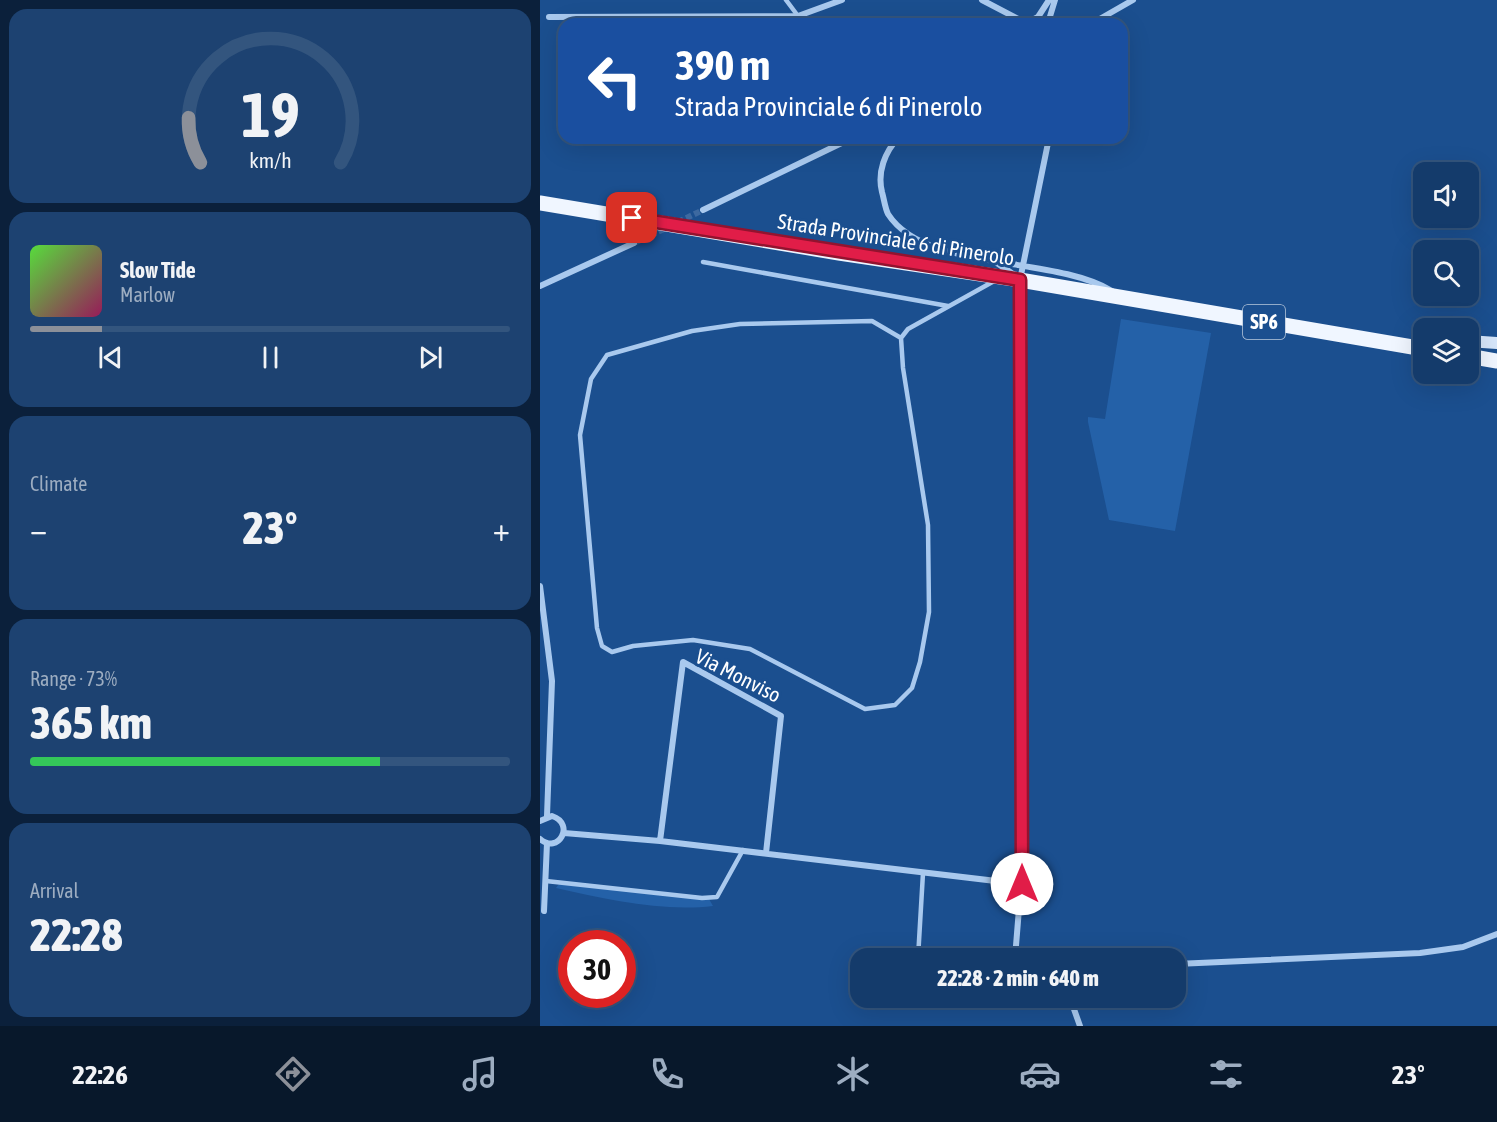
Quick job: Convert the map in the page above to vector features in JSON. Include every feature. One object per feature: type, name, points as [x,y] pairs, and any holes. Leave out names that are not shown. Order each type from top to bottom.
[{"type":"main road","name":"Strada Provinciale 6 di Pinerolo","points":[[540,203],[1020,280],[1413,347]]},
{"type":"main road","points":[[1479,342],[1497,343]]},
{"type":"main road","points":[[1402,345],[1413,344]]},
{"type":"main road","points":[[1479,358],[1497,361]]},
{"type":"street","points":[[549,16],[798,16],[842,0]]},
{"type":"street","points":[[982,0],[1016,18]]},
{"type":"street","points":[[1038,17],[1049,0]]},
{"type":"street","points":[[1050,18],[1055,0]]},
{"type":"street","points":[[1102,18],[1133,0]]},
{"type":"street","points":[[704,210],[840,144]]},
{"type":"street","points":[[892,144],[887,150],[880,182],[888,213],[909,235],[921,243],[1097,282],[1125,299]]},
{"type":"street","points":[[1016,948],[1022,884],[1020,280],[1048,144]]},
{"type":"street","points":[[540,286],[634,243]]},
{"type":"street","points":[[994,261],[1020,280]]},
{"type":"street","points":[[540,586],[552,681],[548,816]]},
{"type":"street","name":"Via Monviso","points":[[660,841],[683,662],[781,716],[766,853]]},
{"type":"street","points":[[540,821],[548,816],[561,820],[564,833]]},
{"type":"street","points":[[564,833],[743,850],[1022,884]]},
{"type":"street","points":[[540,839],[547,843],[556,843],[564,833]]},
{"type":"street","points":[[543,911],[547,843]]},
{"type":"street","points":[[1186,963],[1401,952],[1420,953],[1462,947],[1497,934]]},
{"type":"street","points":[[1074,1008],[1080,1026]]},
{"type":"lane","points":[[786,0],[798,16]]},
{"type":"lane","points":[[703,262],[949,306]]},
{"type":"lane","points":[[901,338],[872,321],[740,324],[692,331],[607,355],[591,379],[580,435],[597,628],[602,646],[612,652],[633,646],[693,640],[750,649],[865,709],[895,705],[912,688],[920,662],[929,612],[928,525],[903,368],[901,338],[908,329],[1001,277]]},
{"type":"lane","points":[[546,880],[702,898],[717,897],[743,850]]},
{"type":"lane","points":[[919,948],[923,873]]},
{"type":"shaded area","points":[[1121,319],[1211,333],[1175,531],[1109,520],[1088,417],[1105,419]]},
{"type":"shaded area","points":[[559,884],[709,899],[713,906],[654,906],[556,888]]},
{"type":"tunnel","points":[[678,222],[703,210]]},
{"type":"tunnel","points":[[634,243],[666,228]]},
{"type":"route","points":[[632,218],[839,253],[1020,280],[1022,884]]}]
